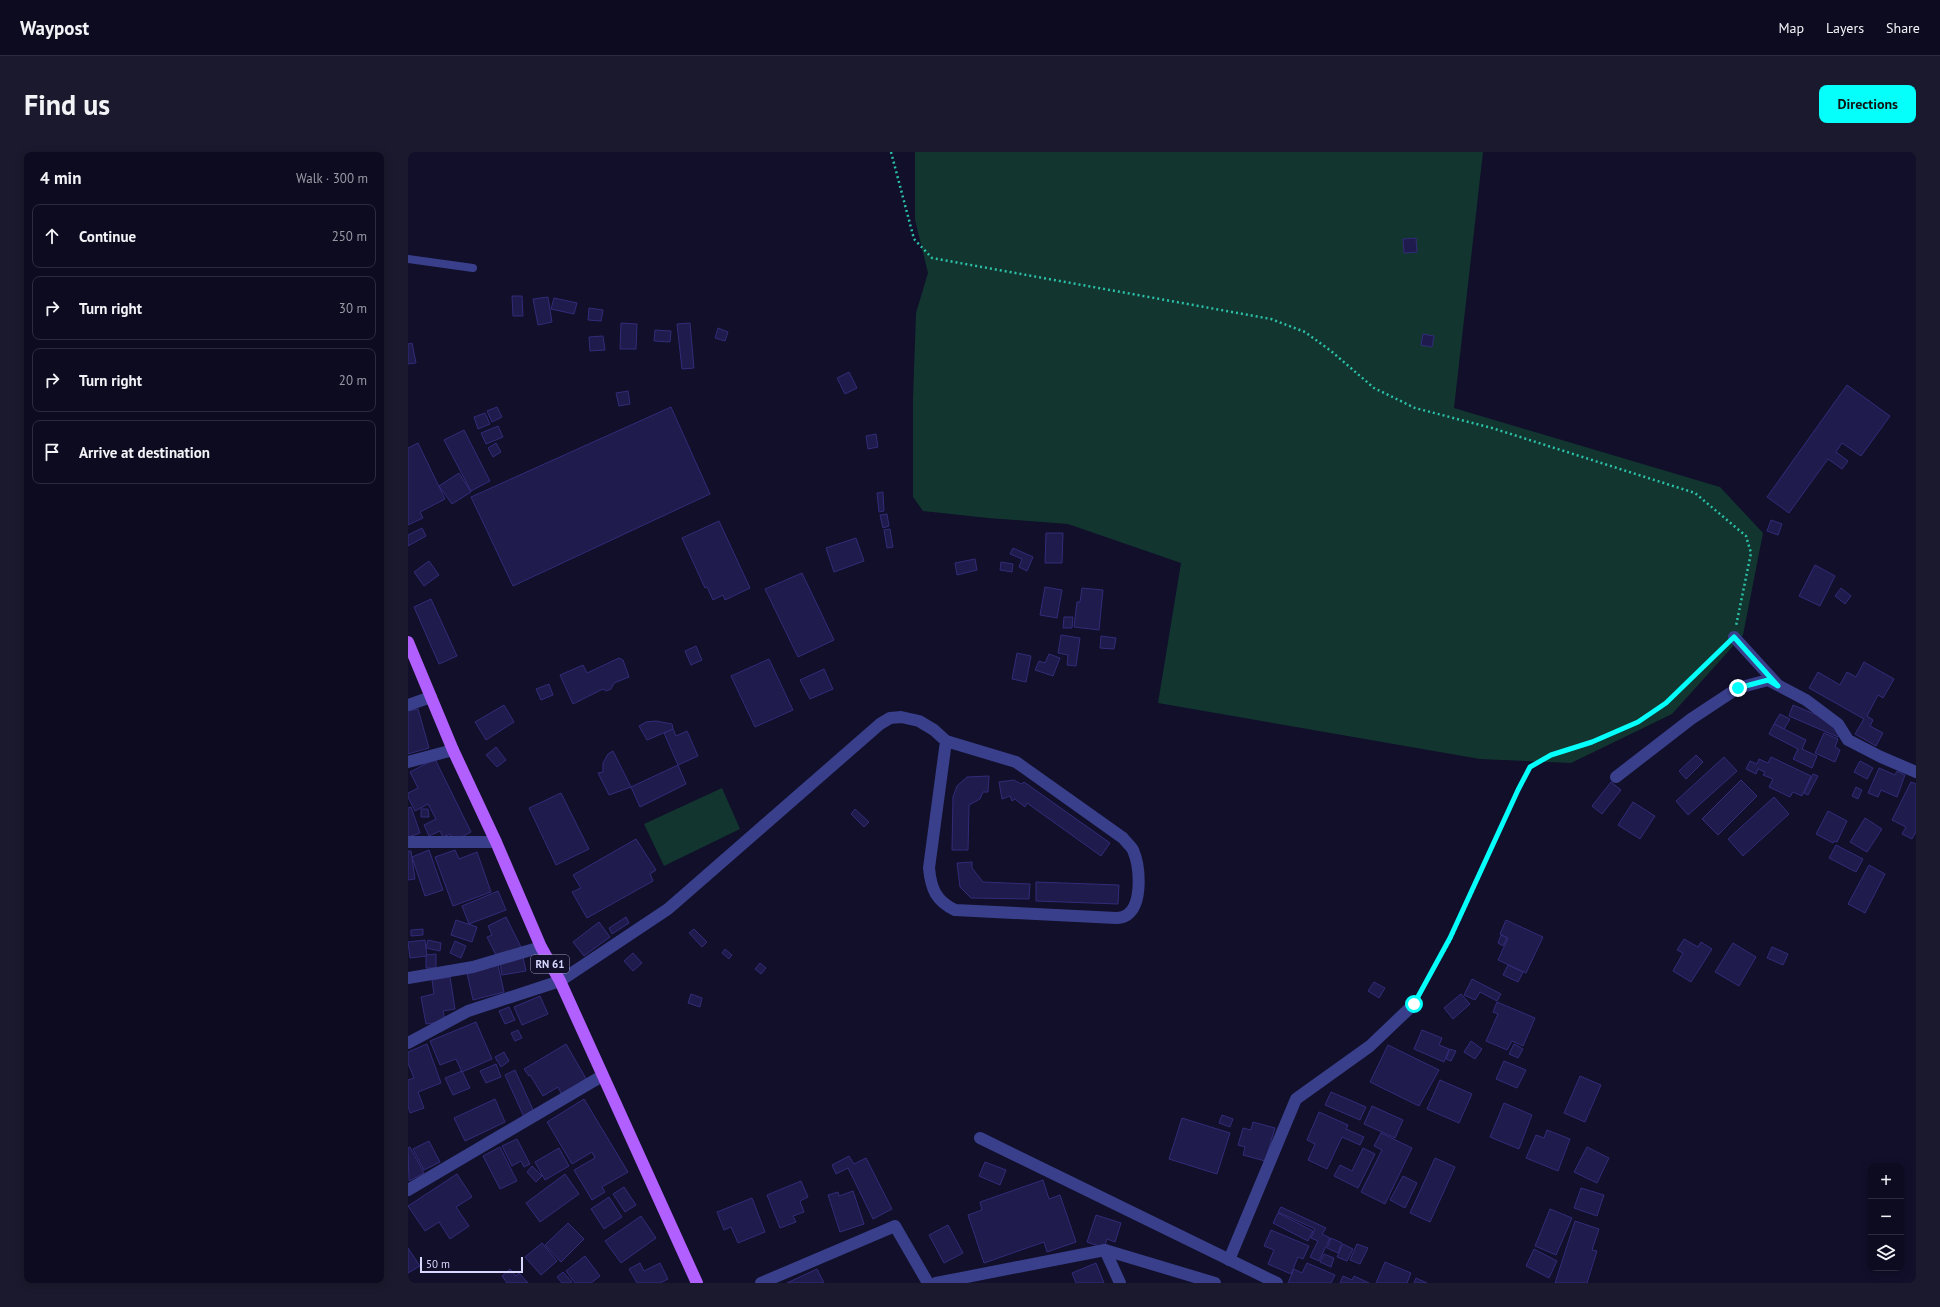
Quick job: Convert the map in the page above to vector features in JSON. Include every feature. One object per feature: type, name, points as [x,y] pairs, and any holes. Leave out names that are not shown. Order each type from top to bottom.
[{"type":"main road","name":"RN 61","points":[[408,642],[453,750],[496,842],[541,947],[560,981],[697,1283]]},
{"type":"street","points":[[1734,637],[1778,686]]},
{"type":"street","points":[[1616,777],[1691,719],[1738,688],[1768,680],[1806,700],[1838,724],[1848,740],[1881,757],[1916,772]]},
{"type":"street","points":[[408,705],[431,697]]},
{"type":"street","points":[[408,1043],[468,1011],[560,981],[668,909],[880,724],[890,718],[901,717],[919,721],[934,730],[946,741],[1016,762],[1123,838],[1132,849],[1138,872],[1135,905],[1131,912],[1126,916],[1116,918],[955,910],[943,904],[936,895],[930,882],[929,868],[946,741]]},
{"type":"street","points":[[408,762],[453,750]]},
{"type":"street","points":[[408,842],[496,842]]},
{"type":"street","points":[[408,978],[473,966],[541,947]]},
{"type":"street","points":[[1229,1260],[1296,1099],[1370,1046],[1414,1004]]},
{"type":"street","points":[[408,1190],[602,1076]]},
{"type":"street","points":[[980,1138],[1277,1283]]},
{"type":"street","points":[[761,1283],[895,1226],[928,1283]]},
{"type":"street","points":[[1106,1250],[1120,1283]]},
{"type":"street","points":[[936,1283],[979,1279],[1106,1250],[1215,1283]]},
{"type":"lane","points":[[408,259],[473,268]]},
{"type":"path","points":[[891,152],[914,239],[932,258],[1271,319],[1305,332],[1331,351],[1374,388],[1415,408],[1492,428],[1695,493],[1746,536],[1751,553],[1734,637],[1666,703],[1638,722],[1592,742],[1551,755],[1530,767],[1450,938],[1414,1004]]},
{"type":"green space","points":[[915,152],[1483,152],[1454,408],[1720,487],[1763,533],[1743,635],[1672,714],[1571,763],[1480,759],[1158,703],[1181,563],[1068,524],[923,511],[913,497],[913,398],[916,313],[928,273],[915,220]]},
{"type":"green space","points":[[722,788],[740,829],[664,866],[644,824]]},
{"type":"building","points":[[1416,238],[1417,252],[1404,253],[1403,239]]},
{"type":"building","points":[[512,296],[522,296],[523,316],[513,316]]},
{"type":"building","points":[[548,297],[552,322],[538,325],[533,299]]},
{"type":"building","points":[[554,298],[577,303],[574,314],[551,309]]},
{"type":"building","points":[[589,308],[603,310],[601,321],[588,320]]},
{"type":"building","points":[[621,323],[637,324],[636,349],[620,349]]},
{"type":"building","points":[[690,323],[694,368],[682,369],[677,324]]},
{"type":"building","points":[[718,328],[728,332],[725,341],[715,338]]},
{"type":"building","points":[[655,330],[671,331],[670,342],[654,341]]},
{"type":"building","points":[[1423,334],[1434,336],[1432,347],[1421,345]]},
{"type":"building","points":[[603,336],[605,350],[590,351],[589,337]]},
{"type":"building","points":[[412,343],[416,363],[408,364],[408,344]]},
{"type":"building","points":[[849,372],[857,388],[845,394],[837,378]]},
{"type":"building","points":[[1847,385],[1890,416],[1861,456],[1842,443],[1836,452],[1848,461],[1842,469],[1828,459],[1789,513],[1767,497]]},
{"type":"building","points":[[628,391],[630,404],[619,406],[616,393]]},
{"type":"building","points":[[497,407],[502,417],[492,422],[487,411]]},
{"type":"building","points":[[671,407],[710,494],[513,586],[471,497]]},
{"type":"building","points":[[485,413],[490,424],[478,429],[474,417]]},
{"type":"building","points":[[498,426],[503,437],[486,444],[481,433]]},
{"type":"building","points":[[464,430],[490,481],[471,491],[444,440]]},
{"type":"building","points":[[876,434],[878,447],[868,449],[866,436]]},
{"type":"building","points":[[418,443],[445,499],[420,512],[423,518],[408,525],[408,448]]},
{"type":"building","points":[[496,443],[501,452],[493,457],[488,448]]},
{"type":"building","points":[[459,473],[471,492],[452,504],[439,486]]},
{"type":"building","points":[[883,492],[884,511],[879,512],[877,493]]},
{"type":"building","points":[[887,514],[889,526],[883,528],[880,515]]},
{"type":"building","points":[[1771,520],[1782,524],[1778,535],[1767,531]]},
{"type":"building","points":[[719,521],[750,588],[725,600],[723,595],[713,600],[707,587],[705,588],[682,538]]},
{"type":"building","points":[[422,528],[426,536],[408,546],[408,535]]},
{"type":"building","points":[[890,529],[893,547],[887,548],[884,530]]},
{"type":"building","points":[[1046,533],[1063,533],[1062,563],[1045,563]]},
{"type":"building","points":[[856,538],[864,561],[834,572],[826,548]]},
{"type":"building","points":[[1013,548],[1033,557],[1027,571],[1019,567],[1022,559],[1010,554]]},
{"type":"building","points":[[975,559],[977,570],[957,575],[955,563]]},
{"type":"building","points":[[429,561],[439,575],[424,586],[414,572]]},
{"type":"building","points":[[1001,562],[1013,564],[1012,572],[1000,570]]},
{"type":"building","points":[[1815,565],[1835,576],[1820,606],[1799,596]]},
{"type":"building","points":[[802,573],[834,640],[798,657],[765,589]]},
{"type":"building","points":[[1045,587],[1062,590],[1057,618],[1040,615]]},
{"type":"building","points":[[1082,588],[1103,590],[1099,630],[1074,627],[1077,602],[1080,602]]},
{"type":"building","points":[[1841,588],[1851,596],[1845,604],[1835,596]]},
{"type":"building","points":[[431,599],[457,656],[439,664],[414,607]]},
{"type":"building","points":[[1064,617],[1073,617],[1072,628],[1063,628]]},
{"type":"building","points":[[1061,635],[1080,638],[1076,666],[1067,665],[1068,655],[1058,653]]},
{"type":"building","points":[[1101,636],[1116,638],[1114,649],[1100,648]]},
{"type":"building","points":[[696,646],[702,660],[691,665],[685,651]]},
{"type":"building","points":[[1017,653],[1031,656],[1026,682],[1012,679]]},
{"type":"building","points":[[1049,654],[1060,658],[1053,676],[1035,670],[1039,661],[1045,663]]},
{"type":"building","points":[[619,658],[623,660],[629,677],[614,683],[611,689],[606,691],[603,689],[573,704],[560,675],[583,665],[587,673]]},
{"type":"building","points":[[769,659],[793,710],[755,727],[731,676]]},
{"type":"building","points":[[1864,662],[1894,679],[1883,698],[1878,695],[1867,716],[1873,720],[1870,726],[1883,733],[1876,746],[1855,734],[1864,719],[1809,688],[1818,672],[1840,685],[1847,672],[1856,677]]},
{"type":"building","points":[[824,669],[833,689],[810,699],[800,680]]},
{"type":"building","points":[[549,684],[553,695],[541,700],[536,689]]},
{"type":"building","points":[[504,705],[514,722],[486,740],[475,722]]},
{"type":"building","points":[[1793,705],[1843,726],[1838,737],[1789,716]]},
{"type":"building","points":[[418,709],[429,748],[408,754],[408,711]]},
{"type":"building","points":[[1780,714],[1790,719],[1784,729],[1774,724]]},
{"type":"building","points":[[656,721],[672,724],[673,729],[647,740],[639,726],[646,722]]},
{"type":"building","points":[[1774,724],[1806,740],[1802,749],[1817,756],[1812,768],[1793,759],[1798,749],[1769,734]]},
{"type":"building","points":[[673,729],[676,736],[687,731],[698,756],[678,765],[664,733]]},
{"type":"building","points":[[1824,733],[1838,739],[1835,747],[1840,750],[1835,762],[1815,753]]},
{"type":"building","points":[[496,747],[506,760],[497,767],[486,755]]},
{"type":"building","points":[[613,751],[631,787],[609,795],[598,773],[603,772],[603,763],[608,754]]},
{"type":"building","points":[[1696,755],[1703,762],[1686,779],[1679,771]]},
{"type":"building","points":[[1724,757],[1737,771],[1688,815],[1676,801]]},
{"type":"building","points":[[1771,757],[1811,776],[1802,796],[1793,792],[1790,797],[1769,787],[1773,779],[1763,775],[1765,772],[1758,769],[1756,774],[1746,769],[1750,761],[1757,764],[1759,759],[1768,763]]},
{"type":"building","points":[[435,759],[471,832],[454,841],[450,834],[443,837],[440,831],[429,836],[424,825],[436,819],[428,804],[415,811],[408,797],[408,793],[418,788],[410,772]]},
{"type":"building","points":[[1860,761],[1873,768],[1867,779],[1854,772]]},
{"type":"building","points":[[678,765],[686,784],[640,807],[631,787]]},
{"type":"building","points":[[1879,768],[1895,775],[1897,771],[1905,775],[1897,797],[1881,790],[1878,797],[1868,793]]},
{"type":"building","points":[[1813,774],[1818,776],[1808,795],[1804,793]]},
{"type":"building","points":[[989,776],[988,792],[983,792],[980,799],[969,805],[968,850],[952,850],[953,797],[957,786],[967,777]]},
{"type":"building","points":[[1014,780],[1021,784],[1024,782],[1110,843],[1101,856],[1027,803],[1025,807],[1015,799],[1012,801],[1010,796],[1002,799],[999,782]]},
{"type":"building","points":[[1741,780],[1757,796],[1718,835],[1702,819]]},
{"type":"building","points":[[1611,782],[1621,790],[1602,814],[1592,806]]},
{"type":"building","points":[[1911,782],[1916,784],[1916,832],[1912,839],[1902,834],[1906,827],[1892,820]]},
{"type":"building","points":[[1856,787],[1862,790],[1858,799],[1852,796]]},
{"type":"building","points":[[561,793],[589,849],[556,865],[529,808]]},
{"type":"building","points":[[1774,797],[1789,814],[1743,856],[1728,839]]},
{"type":"building","points":[[1633,802],[1655,816],[1640,839],[1618,825]]},
{"type":"building","points":[[411,807],[420,833],[408,837],[408,808]]},
{"type":"building","points":[[421,809],[428,809],[429,817],[421,817]]},
{"type":"building","points":[[855,809],[869,822],[864,827],[851,814]]},
{"type":"building","points":[[1828,811],[1847,821],[1837,842],[1834,841],[1833,843],[1816,834]]},
{"type":"building","points":[[1865,818],[1882,829],[1867,852],[1850,842]]},
{"type":"building","points":[[636,839],[656,870],[650,874],[653,881],[587,918],[572,892],[581,888],[573,875]]},
{"type":"building","points":[[1836,845],[1863,859],[1856,872],[1829,858]]},
{"type":"building","points":[[429,850],[443,890],[425,896],[412,857]]},
{"type":"building","points":[[455,850],[459,859],[477,852],[491,892],[453,906],[435,857]]},
{"type":"building","points":[[408,851],[411,851],[415,879],[408,880]]},
{"type":"building","points":[[972,862],[972,868],[983,882],[1030,884],[1029,899],[971,898],[960,887],[957,863]]},
{"type":"building","points":[[1869,865],[1885,874],[1865,913],[1848,904]]},
{"type":"building","points":[[1036,882],[1119,885],[1118,904],[1036,901]]},
{"type":"building","points":[[498,891],[506,910],[469,924],[462,906]]},
{"type":"building","points":[[506,917],[521,947],[498,959],[487,937],[492,935],[488,926]]},
{"type":"building","points":[[626,917],[629,923],[612,934],[609,928]]},
{"type":"building","points":[[456,920],[477,927],[472,942],[451,935]]},
{"type":"building","points":[[1506,920],[1543,937],[1526,973],[1498,960],[1508,938],[1500,934]]},
{"type":"building","points":[[599,922],[610,937],[584,956],[573,942]]},
{"type":"building","points":[[423,929],[423,935],[411,936],[411,930]]},
{"type":"building","points":[[694,929],[707,942],[702,947],[689,933]]},
{"type":"building","points":[[1501,935],[1507,938],[1503,946],[1498,943]]},
{"type":"building","points":[[1684,939],[1698,947],[1701,942],[1712,949],[1691,982],[1673,971],[1683,953],[1677,950]]},
{"type":"building","points":[[425,940],[427,956],[410,958],[408,942]]},
{"type":"building","points":[[428,940],[441,943],[440,951],[426,948]]},
{"type":"building","points":[[455,941],[466,946],[461,958],[450,953]]},
{"type":"building","points":[[1733,943],[1756,957],[1739,986],[1715,972]]},
{"type":"building","points":[[1772,947],[1788,954],[1783,965],[1767,958]]},
{"type":"building","points":[[725,949],[732,955],[729,959],[722,953]]},
{"type":"building","points":[[633,953],[642,963],[633,971],[624,961]]},
{"type":"building","points":[[436,954],[436,968],[426,968],[426,955]]},
{"type":"building","points":[[523,957],[526,971],[502,975],[500,961]]},
{"type":"building","points":[[760,963],[766,968],[761,974],[755,969]]},
{"type":"building","points":[[498,965],[504,992],[473,1000],[467,973]]},
{"type":"building","points":[[1508,965],[1523,972],[1518,982],[1503,975]]},
{"type":"building","points":[[450,977],[455,1009],[443,1011],[445,1021],[426,1024],[421,997],[434,994],[432,980]]},
{"type":"building","points":[[1472,979],[1501,994],[1497,1001],[1480,992],[1475,1000],[1464,995]]},
{"type":"building","points":[[1374,982],[1385,988],[1379,998],[1368,991]]},
{"type":"building","points":[[691,994],[702,998],[700,1007],[688,1003]]},
{"type":"building","points":[[1461,994],[1470,1004],[1453,1019],[1444,1008]]},
{"type":"building","points":[[540,996],[548,1014],[522,1025],[514,1007]]},
{"type":"building","points":[[1497,1002],[1535,1018],[1523,1046],[1512,1041],[1507,1050],[1486,1041],[1498,1014],[1493,1012]]},
{"type":"building","points":[[509,1007],[515,1020],[505,1024],[499,1011]]},
{"type":"building","points":[[476,1022],[492,1059],[462,1072],[456,1059],[440,1065],[430,1041]]},
{"type":"building","points":[[518,1030],[522,1038],[515,1041],[511,1033]]},
{"type":"building","points":[[1422,1030],[1442,1038],[1439,1045],[1449,1049],[1444,1062],[1414,1049]]},
{"type":"building","points":[[1471,1041],[1482,1049],[1475,1059],[1464,1052]]},
{"type":"building","points":[[427,1044],[441,1083],[418,1092],[424,1108],[410,1113],[408,1106],[408,1080],[414,1078],[408,1063],[408,1052]]},
{"type":"building","points":[[566,1044],[588,1082],[563,1097],[558,1087],[543,1096],[530,1075],[529,1076],[524,1069]]},
{"type":"building","points":[[1514,1044],[1523,1049],[1518,1058],[1509,1054]]},
{"type":"building","points":[[1388,1045],[1439,1070],[1419,1106],[1370,1082]]},
{"type":"building","points":[[1450,1049],[1456,1051],[1451,1061],[1446,1059]]},
{"type":"building","points":[[504,1052],[509,1061],[501,1067],[495,1057]]},
{"type":"building","points":[[1504,1061],[1526,1070],[1517,1088],[1496,1079]]},
{"type":"building","points":[[496,1064],[501,1077],[486,1083],[480,1071]]},
{"type":"building","points":[[515,1070],[534,1112],[524,1117],[505,1075]]},
{"type":"building","points":[[462,1071],[470,1088],[453,1095],[445,1078]]},
{"type":"building","points":[[1580,1076],[1601,1085],[1585,1122],[1564,1113]]},
{"type":"building","points":[[1440,1080],[1472,1094],[1459,1123],[1427,1109]]},
{"type":"building","points":[[1331,1092],[1366,1107],[1360,1120],[1325,1105]]},
{"type":"building","points":[[495,1099],[505,1122],[465,1141],[454,1118]]},
{"type":"building","points":[[584,1099],[628,1172],[602,1187],[605,1192],[592,1200],[574,1170],[595,1158],[592,1152],[572,1164],[547,1122]]},
{"type":"building","points":[[1504,1103],[1532,1115],[1519,1149],[1490,1137]]},
{"type":"building","points":[[1372,1106],[1403,1120],[1395,1138],[1364,1124]]},
{"type":"building","points":[[1319,1112],[1348,1125],[1346,1129],[1364,1137],[1360,1145],[1342,1137],[1327,1169],[1308,1160],[1315,1144],[1307,1140]]},
{"type":"building","points":[[1222,1115],[1233,1119],[1230,1127],[1219,1123]]},
{"type":"building","points":[[1182,1118],[1230,1133],[1217,1174],[1169,1159]]},
{"type":"building","points":[[1253,1122],[1275,1128],[1265,1161],[1243,1155],[1245,1147],[1238,1145],[1243,1128],[1251,1130]]},
{"type":"building","points":[[1547,1130],[1570,1139],[1558,1171],[1526,1158],[1536,1135],[1544,1138]]},
{"type":"building","points":[[1381,1133],[1412,1148],[1385,1204],[1361,1192],[1382,1150],[1374,1146]]},
{"type":"building","points":[[517,1139],[530,1164],[524,1167],[521,1161],[512,1166],[502,1146]]},
{"type":"building","points":[[429,1141],[440,1162],[424,1170],[413,1149]]},
{"type":"building","points":[[410,1147],[424,1173],[409,1181],[408,1148]]},
{"type":"building","points":[[500,1147],[517,1181],[500,1189],[483,1156]]},
{"type":"building","points":[[1587,1147],[1609,1158],[1597,1183],[1574,1172]]},
{"type":"building","points":[[559,1148],[569,1166],[545,1180],[535,1162]]},
{"type":"building","points":[[1363,1148],[1375,1154],[1358,1188],[1334,1176],[1340,1165],[1352,1171]]},
{"type":"building","points":[[849,1156],[854,1164],[866,1158],[892,1209],[873,1219],[848,1168],[836,1174],[832,1165]]},
{"type":"building","points":[[1435,1158],[1455,1167],[1430,1222],[1410,1213]]},
{"type":"building","points":[[985,1162],[1006,1170],[1000,1185],[979,1176]]},
{"type":"building","points":[[532,1166],[542,1176],[536,1182],[527,1172]]},
{"type":"building","points":[[457,1174],[472,1197],[456,1207],[469,1226],[450,1239],[439,1222],[425,1231],[408,1206]]},
{"type":"building","points":[[565,1174],[579,1194],[540,1222],[526,1203]]},
{"type":"building","points":[[1403,1176],[1417,1183],[1405,1208],[1390,1200]]},
{"type":"building","points":[[1043,1180],[1049,1199],[1060,1195],[1076,1242],[1047,1252],[1044,1242],[984,1263],[968,1215],[982,1210],[980,1202]]},
{"type":"building","points":[[801,1181],[808,1197],[800,1201],[804,1212],[793,1216],[796,1222],[780,1228],[767,1195]]},
{"type":"building","points":[[624,1187],[636,1205],[625,1212],[613,1194]]},
{"type":"building","points":[[1581,1188],[1604,1195],[1597,1216],[1574,1208]]},
{"type":"building","points":[[853,1191],[864,1224],[840,1232],[828,1195],[838,1192],[839,1196]]},
{"type":"building","points":[[609,1197],[622,1217],[604,1229],[591,1209]]},
{"type":"building","points":[[752,1198],[765,1232],[738,1243],[731,1227],[724,1230],[717,1212]]},
{"type":"building","points":[[1281,1207],[1326,1228],[1322,1234],[1330,1238],[1319,1261],[1310,1257],[1318,1241],[1311,1238],[1315,1229],[1278,1212]]},
{"type":"building","points":[[1550,1209],[1572,1218],[1556,1255],[1535,1246]]},
{"type":"building","points":[[1278,1213],[1313,1231],[1308,1241],[1273,1223]]},
{"type":"building","points":[[1096,1215],[1121,1223],[1115,1242],[1107,1239],[1104,1248],[1087,1242]]},
{"type":"building","points":[[641,1216],[656,1238],[621,1263],[605,1241]]},
{"type":"building","points":[[1575,1221],[1599,1229],[1592,1250],[1597,1251],[1587,1283],[1555,1283]]},
{"type":"building","points":[[568,1223],[584,1239],[561,1262],[545,1245]]},
{"type":"building","points":[[948,1225],[963,1253],[944,1263],[929,1235]]},
{"type":"building","points":[[1271,1230],[1309,1246],[1303,1259],[1298,1257],[1291,1274],[1268,1264],[1274,1250],[1264,1246]]},
{"type":"building","points":[[1331,1238],[1342,1243],[1338,1253],[1327,1248]]},
{"type":"building","points":[[542,1243],[557,1261],[541,1275],[525,1257]]},
{"type":"building","points":[[1343,1244],[1353,1249],[1347,1261],[1337,1257]]},
{"type":"building","points":[[1357,1244],[1368,1248],[1360,1264],[1350,1260]]},
{"type":"building","points":[[408,1248],[420,1266],[408,1273]]},
{"type":"building","points":[[1534,1249],[1557,1261],[1549,1278],[1526,1266]]},
{"type":"building","points":[[1324,1254],[1334,1258],[1331,1267],[1320,1262]]},
{"type":"building","points":[[585,1256],[600,1276],[591,1283],[575,1283],[566,1271]]},
{"type":"building","points":[[1385,1262],[1411,1273],[1407,1283],[1376,1283]]},
{"type":"building","points":[[640,1263],[644,1271],[660,1263],[668,1279],[660,1283],[637,1283],[629,1269]]},
{"type":"building","points":[[1096,1263],[1104,1283],[1076,1283],[1072,1273]]},
{"type":"building","points":[[1307,1263],[1335,1275],[1331,1283],[1288,1283],[1294,1269],[1302,1273]]},
{"type":"building","points":[[510,1269],[516,1276],[519,1273],[528,1283],[507,1283],[502,1276]]},
{"type":"building","points":[[817,1269],[824,1283],[787,1283]]},
{"type":"building","points":[[563,1272],[572,1282],[562,1283],[557,1277]]},
{"type":"building","points":[[1343,1276],[1352,1280],[1354,1276],[1369,1283],[1340,1283]]},
{"type":"building","points":[[1416,1278],[1427,1283],[1414,1283]]},
{"type":"route","points":[[1414,1004],[1450,938],[1530,767],[1551,755],[1592,742],[1638,722],[1666,703],[1734,637],[1778,686],[1768,680],[1738,688]]}]
